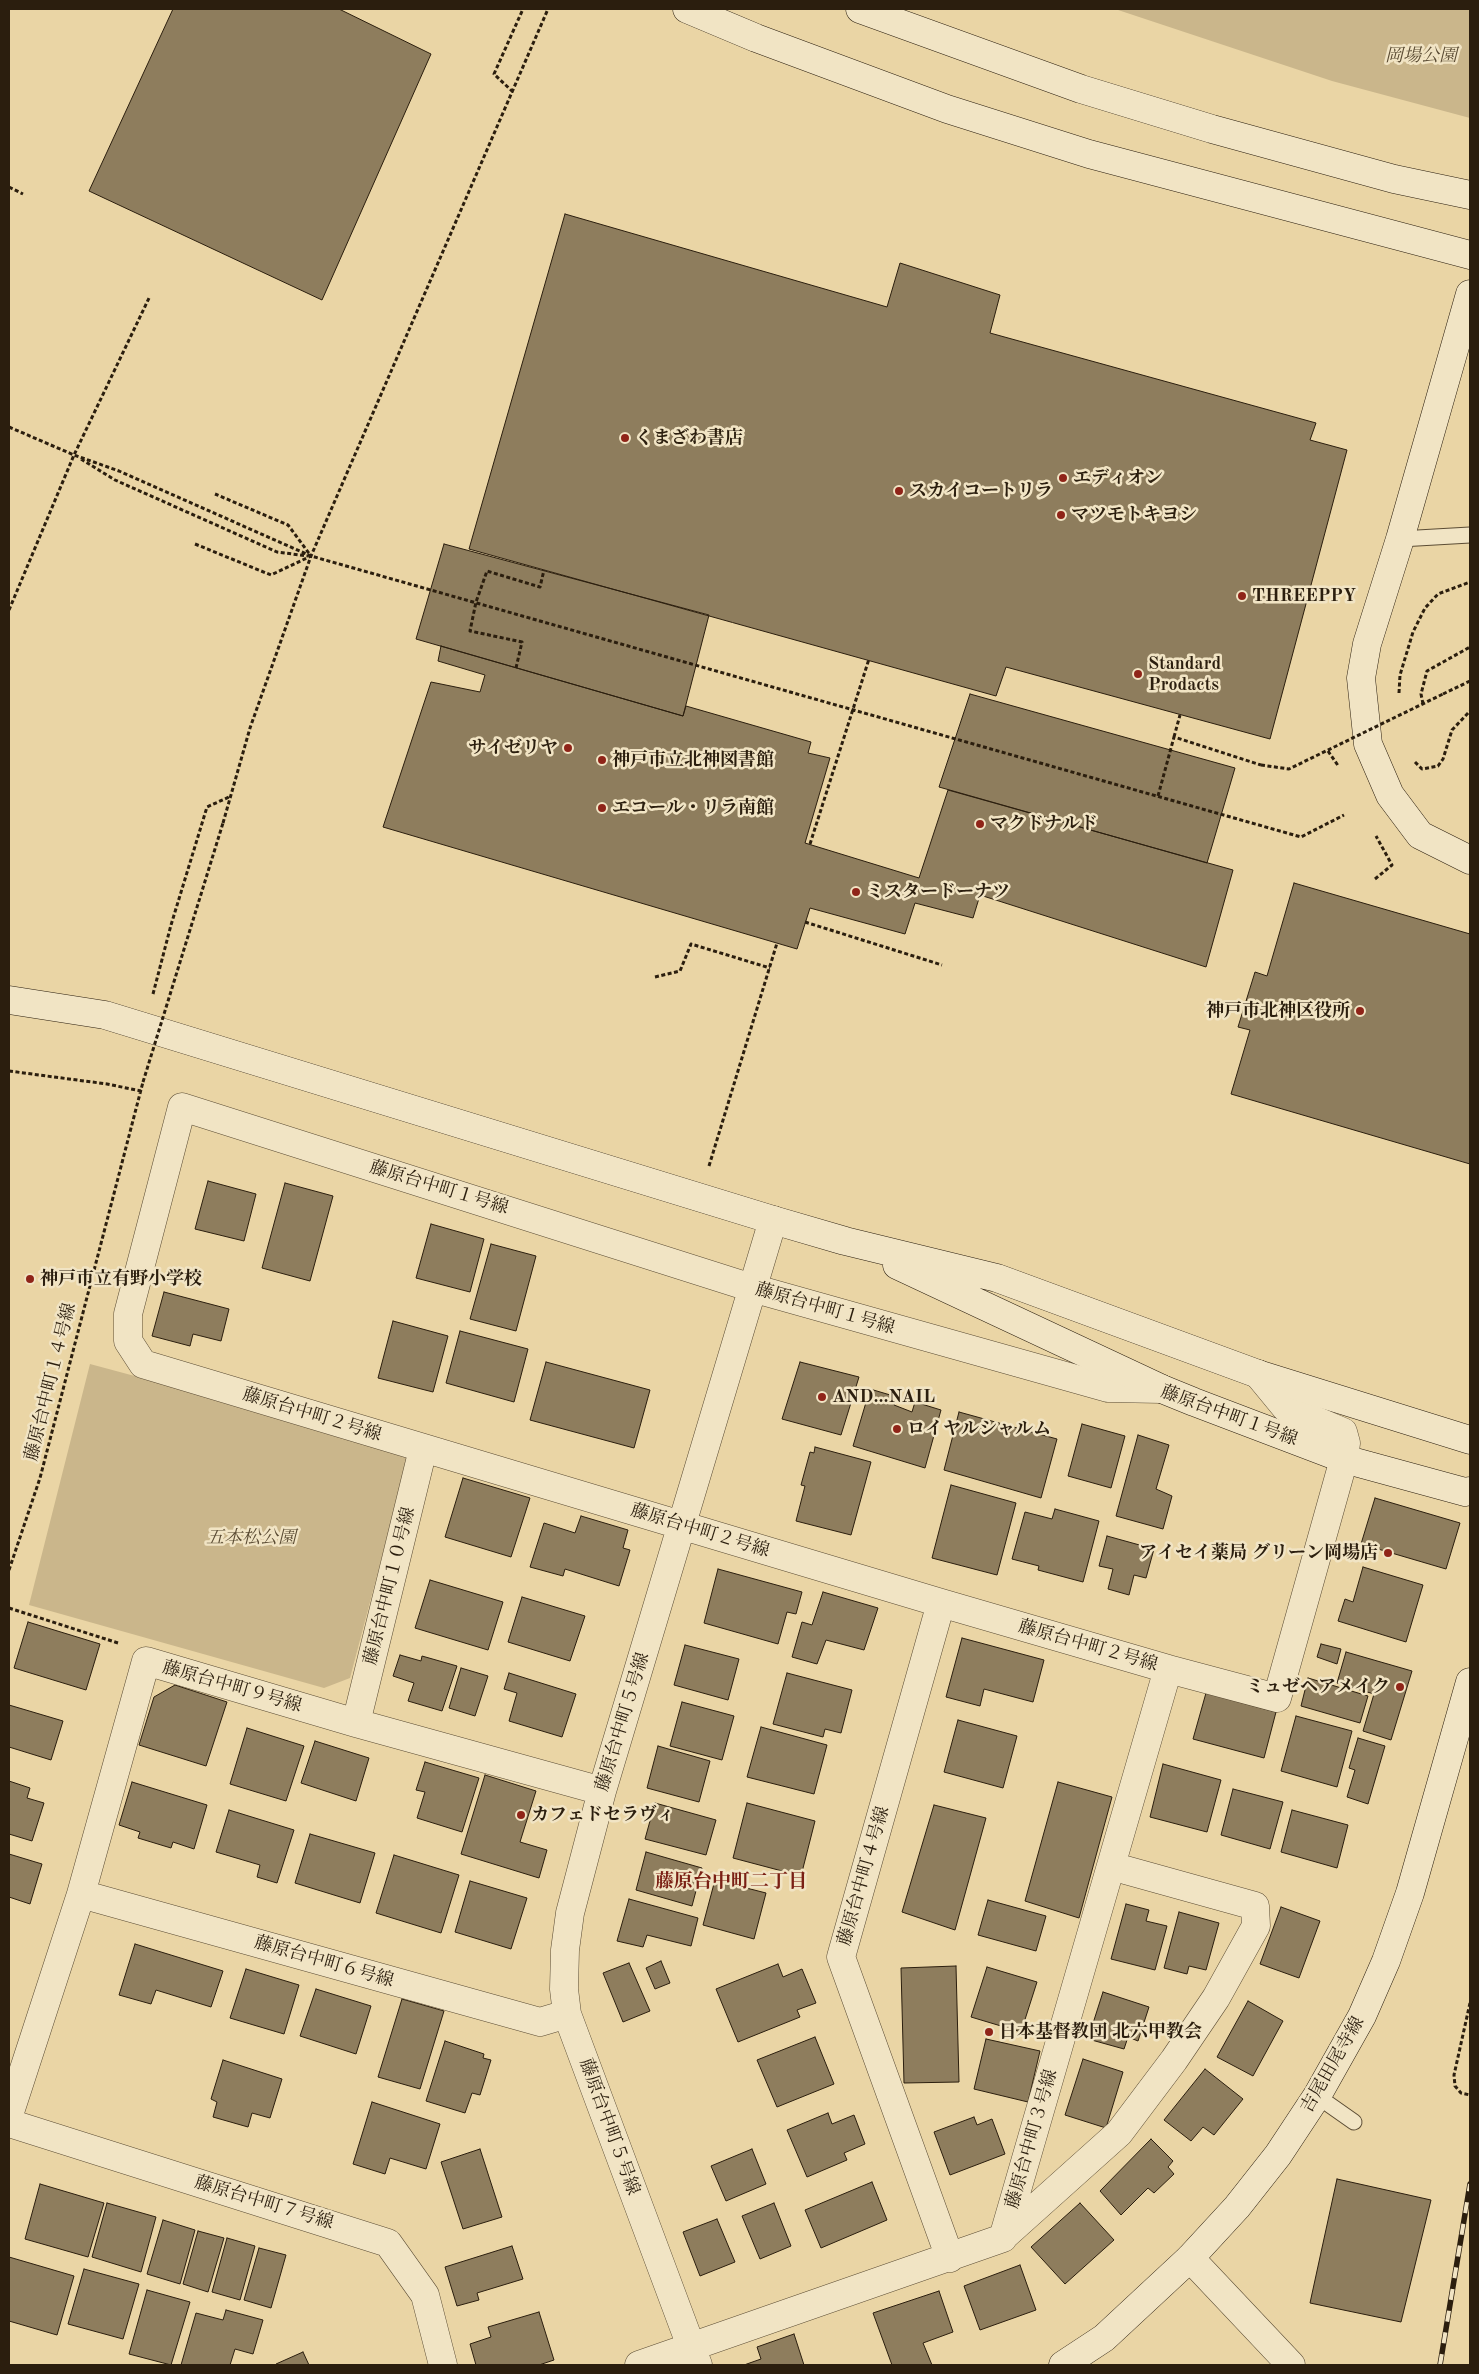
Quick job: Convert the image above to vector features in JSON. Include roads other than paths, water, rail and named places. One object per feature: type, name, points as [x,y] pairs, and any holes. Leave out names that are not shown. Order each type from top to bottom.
[{"type":"street","points":[[687,9],[756,38],[948,109],[1089,154],[1470,255]]},
{"type":"street","points":[[860,9],[1081,89],[1212,129],[1394,180],[1470,195]]},
{"type":"street","points":[[1470,294],[1400,539],[1367,644],[1361,678],[1368,744],[1390,795],[1420,836],[1470,860]]},
{"type":"street","points":[[9,1000],[105,1015],[773,1220],[845,1241],[997,1278],[1258,1374],[1470,1440]]},
{"type":"street","name":"藤原台中町１号線","points":[[182,1107],[752,1288],[1108,1388],[1162,1389],[1344,1459],[1465,1492],[1470,1491]]},
{"type":"street","name":"藤原台中町２号線","points":[[182,1107],[128,1314],[128,1341],[143,1364],[423,1449],[1168,1670],[1277,1698],[1344,1459]]},
{"type":"street","name":"藤原台中町５号線","points":[[694,2356],[567,2014],[564,1989],[565,1950],[569,1922],[602,1791],[683,1526],[773,1220]]},
{"type":"street","points":[[845,1241],[1162,1389]]},
{"type":"street","points":[[1258,1374],[1286,1408],[1343,1432],[1346,1443],[1344,1459]]},
{"type":"street","name":"藤原台中町１０号線","points":[[356,1723],[423,1449]]},
{"type":"street","name":"藤原台中町４号線","points":[[941,1603],[842,1957],[950,2258]]},
{"type":"street","name":"藤原台中町９号線","points":[[9,2115],[81,1894],[146,1661],[356,1723],[602,1791]]},
{"type":"street","name":"藤原台中町３号線","points":[[1003,2238],[1168,1670]]},
{"type":"street","name":"吉尾田尾寺線","points":[[1062,2365],[1104,2338],[1190,2258],[1237,2207],[1278,2155],[1317,2096],[1362,2016],[1386,1961],[1410,1893],[1470,1682]]},
{"type":"street","points":[[639,2365],[694,2356],[1003,2238],[1119,2133],[1174,2060],[1216,1998],[1256,1926],[1255,1906],[1112,1866]]},
{"type":"street","name":"藤原台中町６号線","points":[[81,1894],[540,2022],[567,2014]]},
{"type":"street","name":"藤原台中町７号線","points":[[9,2123],[388,2243],[425,2295],[443,2365]]},
{"type":"street","points":[[1190,2258],[1291,2365]]},
{"type":"lane","points":[[1400,539],[1470,535]]},
{"type":"lane","points":[[1317,2096],[1354,2122]]},
{"type":"railway","points":[[1440,2365],[1470,2184]]},
{"type":"place","name":"くまざわ書店","points":[[625,438]]},
{"type":"place","name":"エディオン","points":[[1063,478]]},
{"type":"place","name":"スカイコートリラ","points":[[899,491]]},
{"type":"place","name":"マツモトキヨシ","points":[[1061,515]]},
{"type":"place","name":"THREEPPY","points":[[1242,596]]},
{"type":"place","name":"Standard Prodacts","points":[[1138,674]]},
{"type":"place","name":"サイゼリヤ","points":[[568,748]]},
{"type":"place","name":"神戸市立北神図書館","points":[[602,760]]},
{"type":"place","name":"エコール・リラ南館","points":[[602,808]]},
{"type":"place","name":"マクドナルド","points":[[980,824]]},
{"type":"place","name":"ミスタードーナツ","points":[[856,892]]},
{"type":"place","name":"神戸市北神区役所","points":[[1360,1011]]},
{"type":"place","name":"神戸市立有野小学校","points":[[30,1279]]},
{"type":"place","name":"AND...NAIL","points":[[822,1397]]},
{"type":"place","name":"ロイヤルシャルム","points":[[897,1429]]},
{"type":"place","name":"アイセイ薬局 グリーン岡場店","points":[[1388,1553]]},
{"type":"place","name":"ミュゼヘアメイク","points":[[1400,1687]]},
{"type":"place","name":"カフェドセラヴィ","points":[[521,1815]]},
{"type":"place","name":"日本基督教団 北六甲教会","points":[[989,2032]]},
{"type":"district","name":"藤原台中町二丁目","points":[[731,1882]]},
{"type":"park label","name":"岡場公園","points":[[1421,56]]},
{"type":"park label","name":"五本松公園","points":[[251,1538]]}]
